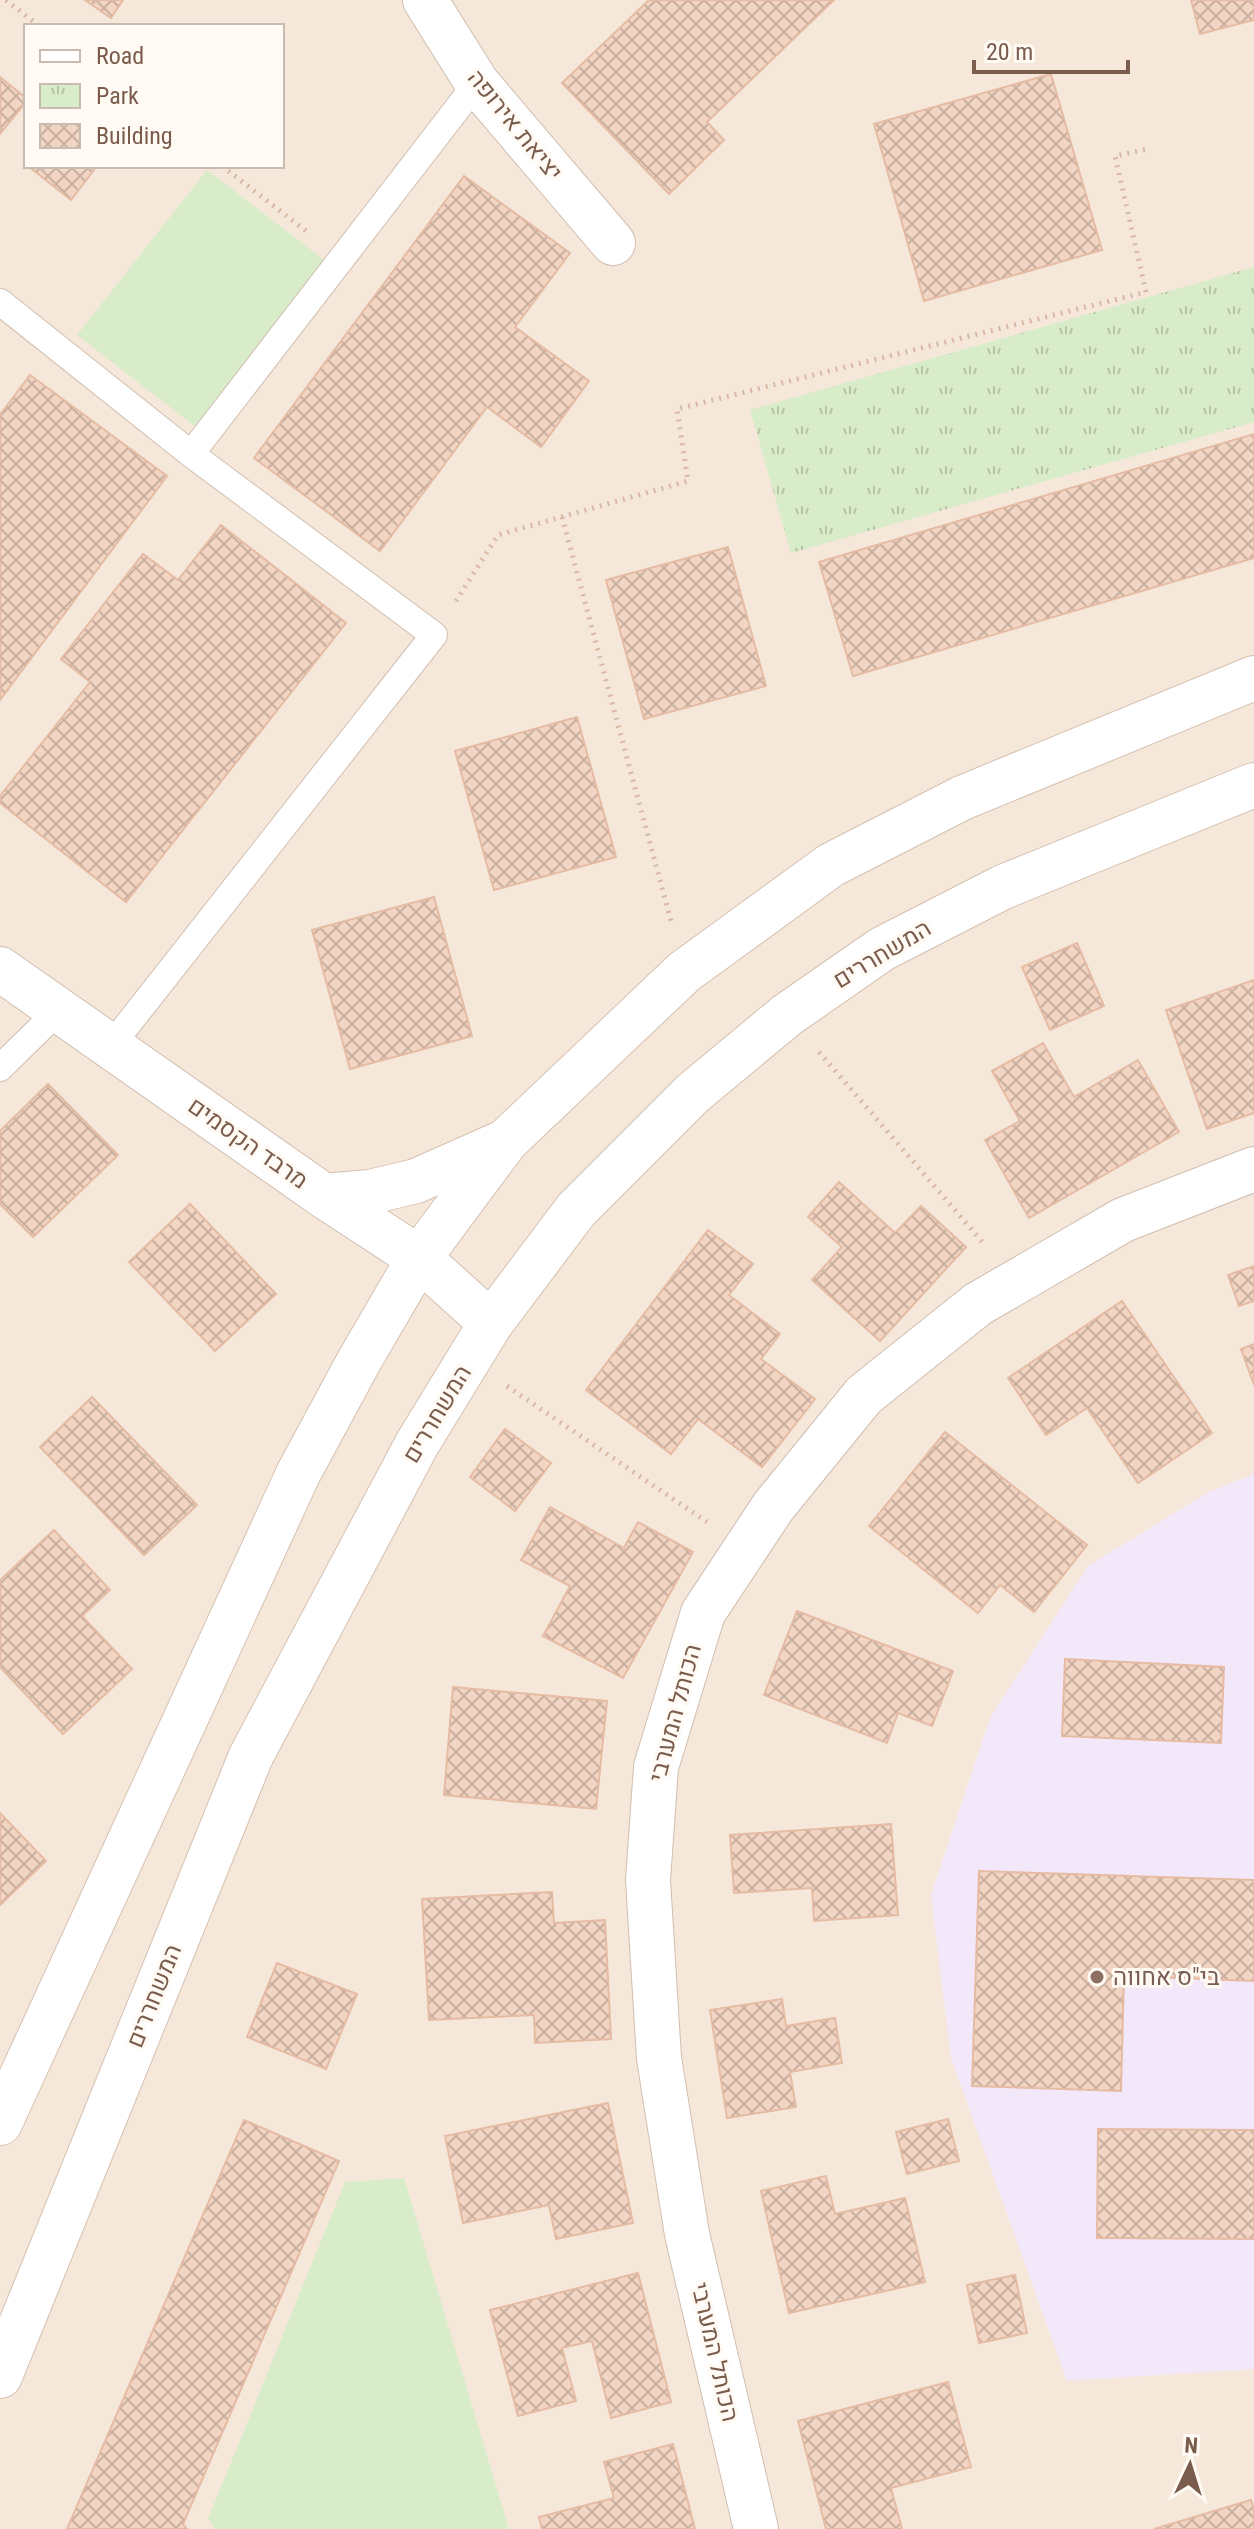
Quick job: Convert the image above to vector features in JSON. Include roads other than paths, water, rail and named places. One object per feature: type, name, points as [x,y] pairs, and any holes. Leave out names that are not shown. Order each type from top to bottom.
[{"type":"main road","name":"יציאת אירופה","points":[[425,0],[477,83],[613,243]]},
{"type":"main road","points":[[0,2123],[298,1474],[419,1258],[506,1141],[684,972],[831,865],[962,798],[1254,678]]},
{"type":"main road","name":"המשחררים","points":[[0,2376],[251,1756],[417,1444],[491,1323],[576,1210],[693,1093],[787,1015],[882,949],[1003,887],[1254,785]]},
{"type":"main road","name":"מרבד הקסמים","points":[[0,969],[324,1196],[419,1258],[491,1323]]},
{"type":"main road","points":[[324,1196],[370,1192],[416,1181],[506,1141]]},
{"type":"main road","name":"הכותל המערבי","points":[[756,2529],[687,2234],[659,2058],[648,1880],[656,1767],[703,1613],[773,1507],[864,1395],[978,1304],[1123,1220],[1254,1169]]},
{"type":"lane","points":[[191,454],[477,83]]},
{"type":"lane","points":[[0,302],[191,454],[434,635],[110,1047]]},
{"type":"lane","points":[[0,1068],[59,1010]]},
{"type":"place","name":"בי\"ס אחווה","points":[[1097,1977]]}]
